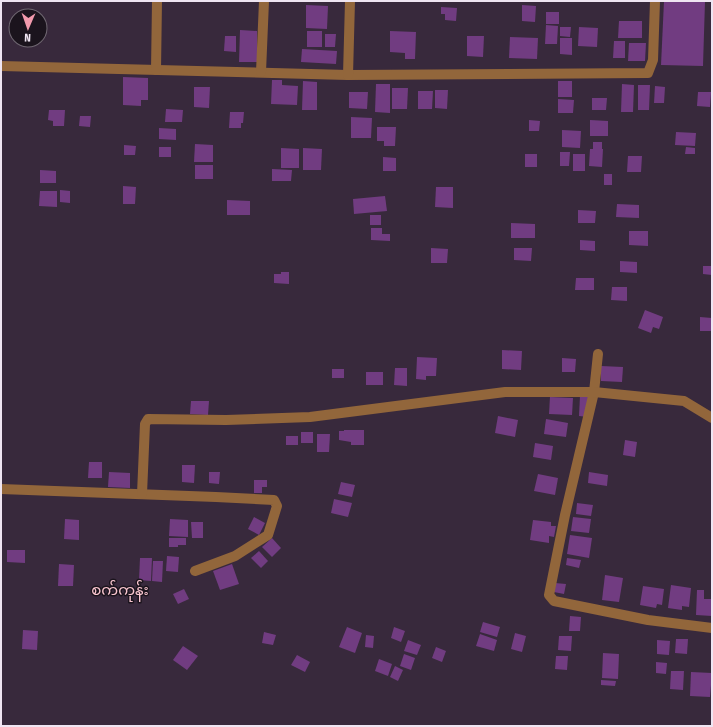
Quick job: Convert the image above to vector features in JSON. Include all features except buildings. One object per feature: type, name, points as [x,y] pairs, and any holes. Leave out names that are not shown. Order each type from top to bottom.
[{"type":"street","points":[[156,70],[157,1]]},
{"type":"street","points":[[261,72],[264,1]]},
{"type":"street","points":[[348,75],[350,1]]},
{"type":"street","points":[[1,66],[348,75],[648,73],[653,60],[655,1]]},
{"type":"street","points":[[598,354],[594,392],[565,515],[549,595],[554,601],[648,620],[712,628]]},
{"type":"street","points":[[142,494],[145,424],[148,420],[226,420],[310,417],[505,392],[594,392],[684,401],[712,418]]},
{"type":"street","points":[[1,490],[274,500],[277,506],[268,535],[235,556],[195,571]]},
{"type":"district","name":"စက်ကုန်း","points":[[120,590]]}]
